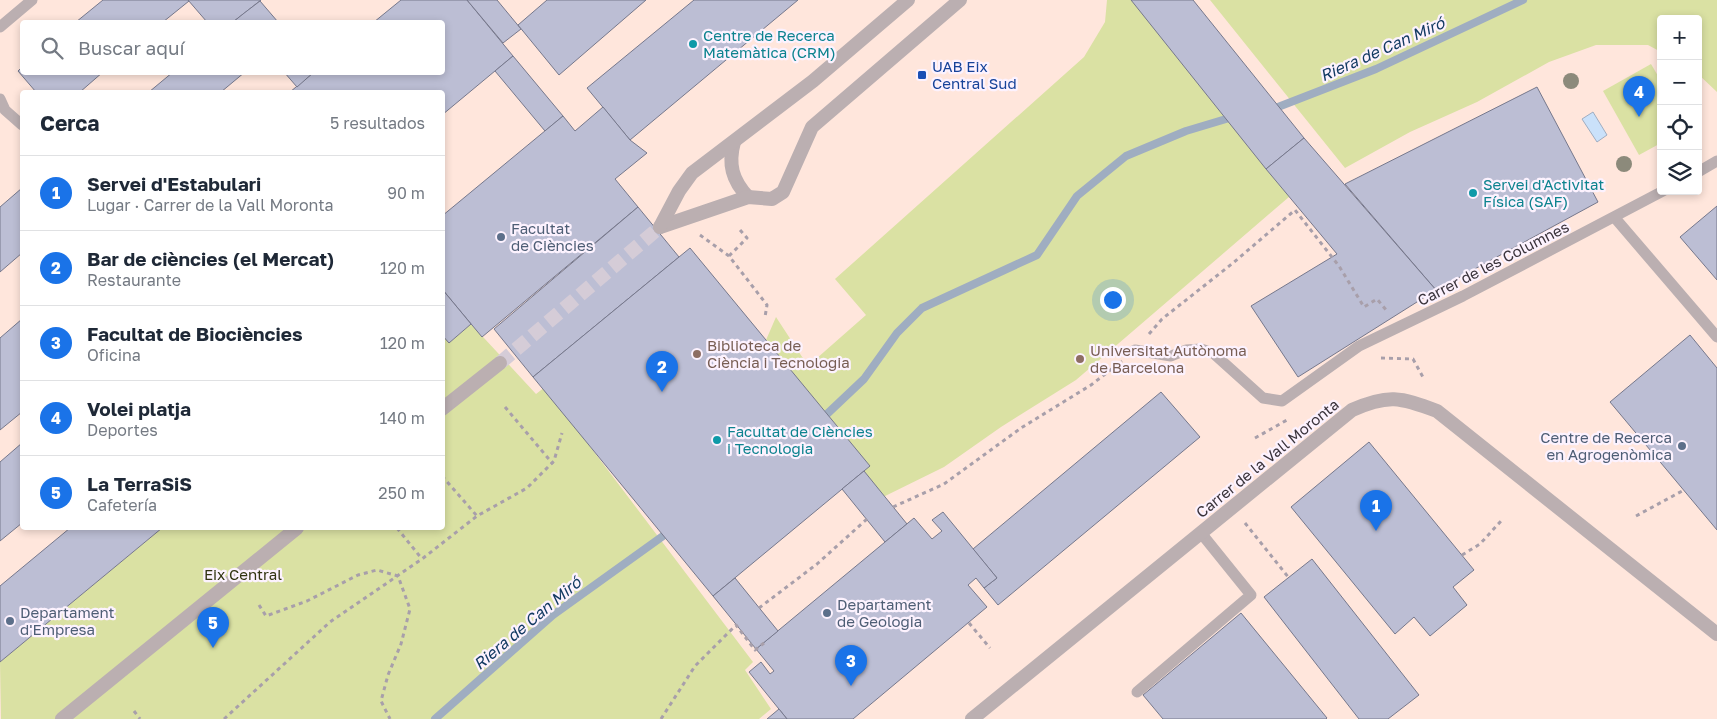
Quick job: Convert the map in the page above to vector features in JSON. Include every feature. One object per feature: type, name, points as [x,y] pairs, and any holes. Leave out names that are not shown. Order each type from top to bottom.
[{"type":"street","points":[[908,0],[813,81],[692,173],[679,191],[660,226],[748,197],[772,199],[783,192],[812,127],[960,0]]},
{"type":"street","points":[[734,142],[731,154],[732,172],[740,188],[748,197]]},
{"type":"street","points":[[445,407],[500,363]]},
{"type":"street","name":"Carrer de la Vall Moronta","points":[[972,719],[1352,410],[1375,400],[1405,399],[1437,411],[1717,634]]},
{"type":"street","points":[[62,719],[295,530]]},
{"type":"lane","points":[[0,27],[32,0]]},
{"type":"lane","points":[[0,99],[5,110],[20,123]]},
{"type":"lane","points":[[1702,170],[1717,162]]},
{"type":"lane","name":"Carrer de les Columnes","points":[[1135,350],[1171,356],[1186,350],[1201,349],[1213,353],[1263,398],[1282,401],[1359,346],[1387,330],[1463,296],[1657,194]]},
{"type":"lane","points":[[1615,218],[1717,337]]},
{"type":"lane","points":[[1137,692],[1251,595],[1201,534]]},
{"type":"path","points":[[893,507],[944,484],[1021,428],[1091,385],[1135,350],[1162,319],[1295,210],[1339,266],[1364,307],[1378,299],[1387,311],[1381,315]]},
{"type":"path","points":[[729,256],[747,238],[740,230]]},
{"type":"path","points":[[697,233],[729,256],[767,305],[764,317]]},
{"type":"path","points":[[1376,358],[1413,359],[1424,378]]},
{"type":"path","points":[[505,407],[552,464]]},
{"type":"path","points":[[224,719],[330,622],[422,559],[477,516],[527,488],[552,464],[562,433]]},
{"type":"path","points":[[445,479],[477,516]]},
{"type":"path","points":[[1636,516],[1684,490]]},
{"type":"path","points":[[759,608],[817,564],[867,519]]},
{"type":"path","points":[[1462,555],[1480,544],[1501,521]]},
{"type":"path","points":[[1245,522],[1289,578]]},
{"type":"path","points":[[399,530],[422,559]]},
{"type":"path","points":[[259,605],[266,616],[307,601],[358,575],[377,570],[398,576]]},
{"type":"path","points":[[390,719],[381,701],[388,675],[401,644],[410,609],[398,576]]},
{"type":"path","points":[[968,623],[990,648]]},
{"type":"path","points":[[661,719],[696,666],[736,624],[755,650],[764,643]]},
{"type":"path","points":[[134,710],[140,719]]},
{"type":"shaded area","name":"Universitat Autònoma de Barcelona","points":[[0,0],[1717,0],[1717,719],[0,719]]},
{"type":"green space","points":[[1107,0],[1141,0],[1296,191],[1076,380],[1001,427],[944,467],[877,500],[763,347],[776,317],[808,366],[866,315],[835,279],[1084,57],[1105,22]]},
{"type":"green space","points":[[1210,0],[1717,0],[1717,92],[1702,78],[1702,15],[1657,15],[1657,50],[1648,45],[1596,45],[1549,62],[1477,102],[1410,132],[1345,168]]},
{"type":"green space","points":[[1651,64],[1657,74],[1657,145],[1639,155],[1603,91]]},
{"type":"green space","name":"Eix Central","points":[[471,324],[536,394],[545,387],[753,662],[745,670],[771,709],[759,719],[1,719],[0,662],[160,530],[445,530],[445,338],[449,343]]},
{"type":"water","points":[[1593,112],[1607,135],[1597,142],[1582,119]]},
{"type":"building","points":[[103,0],[189,1],[165,20],[78,20]]},
{"type":"building","points":[[188,0],[261,0],[236,20],[205,20]]},
{"type":"building","points":[[401,0],[467,0],[513,56],[445,113],[445,90],[292,90],[310,75],[445,75],[445,20],[376,20]]},
{"type":"building","points":[[467,0],[497,0],[521,29],[503,43]]},
{"type":"building","points":[[547,0],[646,0],[559,75],[518,25]]},
{"type":"building","name":"Centre de Recerca Matemàtica (CRM)","points":[[694,0],[798,0],[630,140],[587,88]]},
{"type":"building","points":[[1131,0],[1193,0],[1304,138],[1266,169]]},
{"type":"building","points":[[260,1],[276,20],[236,20]]},
{"type":"building","points":[[513,56],[563,116],[545,131],[495,71]]},
{"type":"building","points":[[21,75],[100,75],[82,90],[34,90]]},
{"type":"building","points":[[169,75],[241,75],[223,90],[151,90]]},
{"type":"building","points":[[287,75],[311,75],[297,87]]},
{"type":"building","name":"Servei d'Activitat Física (SAF)","points":[[1537,87],[1598,202],[1436,290],[1345,184]]},
{"type":"building","points":[[603,107],[630,140],[647,153],[615,179],[638,207],[482,337],[445,293],[445,214],[563,116],[575,131]]},
{"type":"building","points":[[1304,138],[1436,290],[1298,377],[1251,306],[1337,254],[1266,169]]},
{"type":"building","points":[[20,190],[20,255],[0,272],[0,207]]},
{"type":"building","points":[[1717,206],[1717,280],[1680,237]]},
{"type":"building","points":[[638,207],[679,257],[533,377],[494,329]]},
{"type":"building","name":"Facultat de Ciències i Tecnologia","points":[[690,248],[870,466],[713,596],[533,377]]},
{"type":"building","points":[[445,293],[471,324],[449,343],[445,338]]},
{"type":"building","points":[[20,321],[20,414],[0,430],[0,338]]},
{"type":"building","name":"Centre de Recerca en Agrogenòmica","points":[[1690,335],[1717,368],[1717,530],[1610,402]]},
{"type":"building","points":[[1161,392],[1200,437],[998,605],[984,588],[997,578],[973,549]]},
{"type":"building","points":[[1369,442],[1474,570],[1453,587],[1467,605],[1430,636],[1414,617],[1395,634],[1291,507]]},
{"type":"building","points":[[20,445],[20,525],[0,541],[0,462]]},
{"type":"building","points":[[864,471],[907,524],[885,542],[842,489]]},
{"type":"building","points":[[943,512],[997,578],[984,588],[976,578],[968,585],[987,607],[853,719],[787,719],[749,672],[761,662],[770,674],[774,671],[756,649],[914,518],[932,539],[942,531],[932,520]]},
{"type":"building","points":[[68,530],[160,530],[0,662],[0,586]]},
{"type":"building","points":[[1312,559],[1419,695],[1388,719],[1359,719],[1264,597]]},
{"type":"building","points":[[735,578],[778,631],[756,649],[713,596]]},
{"type":"building","points":[[1241,613],[1326,719],[1163,719],[1143,695]]},
{"type":"building","points":[[779,709],[787,719],[767,719]]},
{"type":"waterway","name":"Riera de Can Miró","points":[[1278,107],[1376,69],[1523,0]]},
{"type":"waterway","name":"Riera de Can Miró","points":[[827,414],[864,379],[897,333],[922,308],[1037,255],[1077,196],[1126,156],[1186,131],[1226,119]]},
{"type":"waterway","name":"Riera de Can Miró","points":[[435,719],[553,615],[663,536]]},
{"type":"tunnel","points":[[500,363],[660,227]]},
{"type":"place","name":"Centre de Recerca Matemàtica (CRM)","points":[[693,44]]},
{"type":"place","name":"UAB Eix Central Sud","points":[[922,75]]},
{"type":"place","name":"Volei platja","points":[[1639,117]]},
{"type":"place","name":"Servei d'Activitat Física (SAF)","points":[[1473,193]]},
{"type":"place","name":"Facultat de Ciències","points":[[501,237]]},
{"type":"place","name":"Biblioteca de Ciència i Tecnologia","points":[[697,354]]},
{"type":"place","name":"Universitat Autònoma de Barcelona","points":[[1080,359]]},
{"type":"place","name":"Bar de ciències (el Mercat)","points":[[662,392]]},
{"type":"place","name":"Facultat de Ciències i Tecnologia","points":[[717,440]]},
{"type":"place","name":"Centre de Recerca en Agrogenòmica","points":[[1682,446]]},
{"type":"place","name":"Servei d'Estabulari","points":[[1376,531]]},
{"type":"place","name":"Departament de Geologia","points":[[827,613]]},
{"type":"place","name":"Departament d'Empresa","points":[[10,621]]},
{"type":"place","name":"La TerraSiS","points":[[213,648]]},
{"type":"place","name":"Facultat de Biociències","points":[[851,686]]}]
